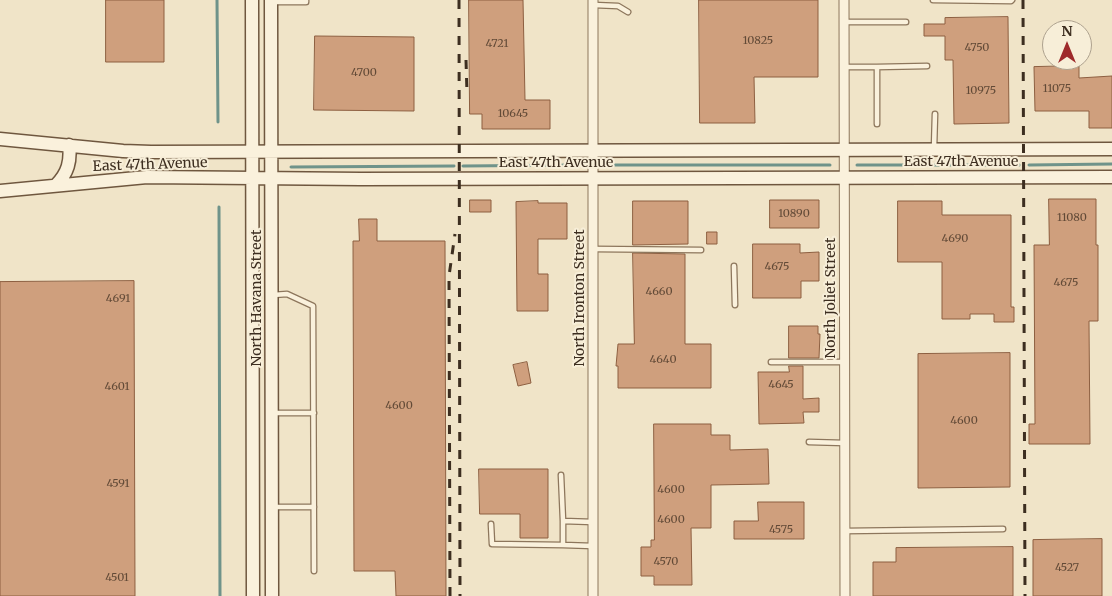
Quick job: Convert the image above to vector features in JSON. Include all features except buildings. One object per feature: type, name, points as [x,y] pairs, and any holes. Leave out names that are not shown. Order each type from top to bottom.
[{"type":"main road","name":"North Havana Street","points":[[252,0],[253,596]]},
{"type":"main road","name":"North Havana Street","points":[[271,1],[272,596]]},
{"type":"main road","name":"East 47th Avenue","points":[[0,139],[137,152],[1112,149]]},
{"type":"main road","points":[[56,185],[68,167],[69,145]]},
{"type":"main road","name":"East 47th Avenue","points":[[0,191],[147,177],[1112,177]]},
{"type":"street","name":"North Joliet Street","points":[[844,0],[845,596]]},
{"type":"street","name":"North Ironton Street","points":[[593,596],[594,2]]},
{"type":"lane","points":[[271,1],[306,2],[306,0]]},
{"type":"lane","points":[[933,0],[1012,0]]},
{"type":"lane","points":[[594,2],[618,3],[628,12]]},
{"type":"lane","points":[[844,22],[906,22]]},
{"type":"lane","points":[[844,67],[927,66]]},
{"type":"lane","points":[[877,67],[877,124]]},
{"type":"lane","points":[[934,149],[935,114]]},
{"type":"lane","points":[[594,250],[701,250]]},
{"type":"lane","points":[[734,266],[734,305]]},
{"type":"lane","points":[[272,295],[287,294],[313,306],[314,571]]},
{"type":"lane","points":[[771,362],[845,362]]},
{"type":"lane","points":[[272,413],[314,413]]},
{"type":"lane","points":[[809,442],[845,442]]},
{"type":"lane","points":[[561,475],[563,546]]},
{"type":"lane","points":[[272,507],[314,507]]},
{"type":"lane","points":[[563,521],[593,522]]},
{"type":"lane","points":[[492,524],[492,544],[593,546]]},
{"type":"lane","points":[[845,531],[1003,530]]},
{"type":"waterway","points":[[217,0],[218,122]]},
{"type":"waterway","points":[[1029,165],[1112,164]]},
{"type":"waterway","points":[[463,166],[578,165]]},
{"type":"waterway","points":[[605,165],[830,165]]},
{"type":"waterway","points":[[857,165],[1019,165]]},
{"type":"waterway","points":[[291,167],[454,166]]},
{"type":"waterway","points":[[219,207],[220,596]]},
{"type":"railway","points":[[459,0],[460,596]]},
{"type":"railway","points":[[1023,0],[1025,596]]},
{"type":"railway","points":[[466,60],[467,93]]},
{"type":"railway","points":[[450,596],[449,276],[455,234]]}]
